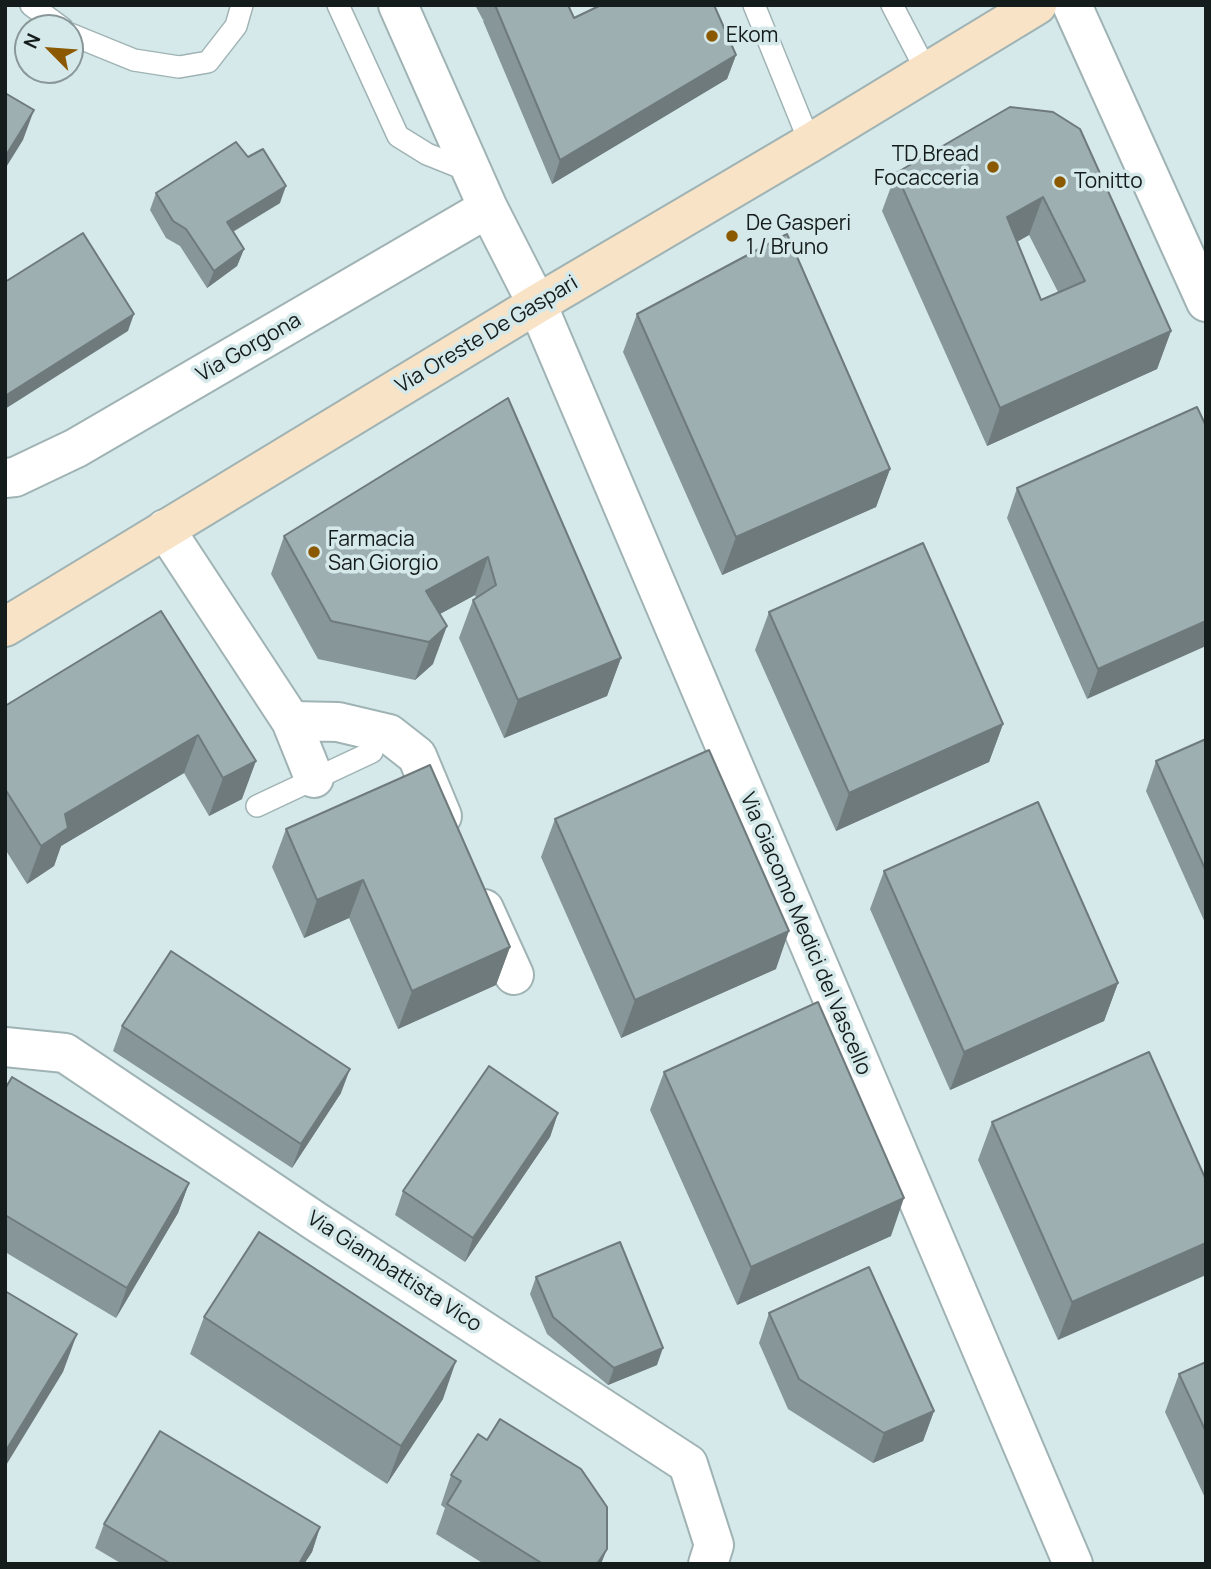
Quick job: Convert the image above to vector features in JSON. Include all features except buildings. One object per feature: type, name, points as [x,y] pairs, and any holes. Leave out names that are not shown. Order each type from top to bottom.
[{"type":"street","name":"Via Giacomo Medici del Vascello","points":[[398,5],[488,208],[537,304],[1073,1564]]},
{"type":"street","name":"Via Oreste De Gaspari","points":[[5,627],[1037,5]]},
{"type":"street","points":[[1072,5],[1206,303]]},
{"type":"street","name":"Via Gorgona","points":[[5,478],[16,477],[76,448],[488,208]]},
{"type":"street","points":[[164,529],[291,721],[314,778]]},
{"type":"street","points":[[291,721],[338,723],[389,734],[417,756],[514,975]]},
{"type":"street","name":"Via Giambattista Vico","points":[[5,1047],[65,1053],[315,1221],[688,1464],[715,1545],[708,1564]]},
{"type":"lane","points":[[84,40],[134,60],[179,66],[208,62],[236,26],[242,5]]},
{"type":"lane","points":[[338,5],[398,136],[427,154],[472,172]]},
{"type":"lane","points":[[754,5],[810,143]]},
{"type":"lane","points":[[892,5],[927,72]]},
{"type":"lane","points":[[257,806],[372,752]]},
{"type":"place","name":"Ekom","points":[[712,36]]},
{"type":"place","name":"TD Bread Focacceria","points":[[993,167]]},
{"type":"place","name":"Tonitto","points":[[1060,182]]},
{"type":"place","name":"De Gasperi 1 / Bruno","points":[[732,236]]},
{"type":"place","name":"Farmacia San Giorgio","points":[[314,552]]}]
